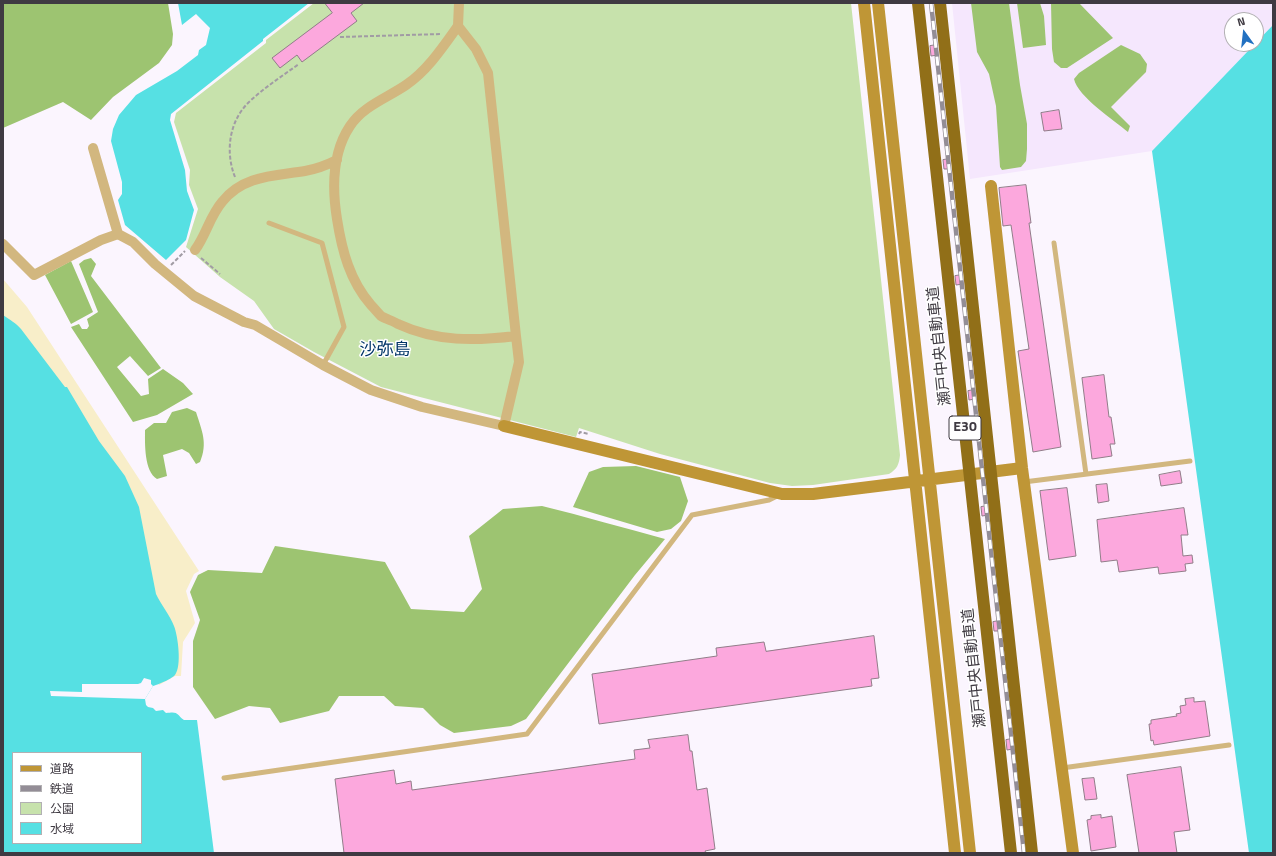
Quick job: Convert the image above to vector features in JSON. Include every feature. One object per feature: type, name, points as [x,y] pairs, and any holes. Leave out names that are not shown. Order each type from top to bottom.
[{"type":"highway","name":"瀬戸中央自動車道","points":[[918,3],[1011,853]]},
{"type":"highway","name":"E30","points":[[940,3],[1032,853]]},
{"type":"street","points":[[459,3],[458,26],[421,72],[407,85],[364,110],[350,126],[342,144],[334,169],[335,208],[340,241],[349,270],[362,295],[381,316],[411,330],[447,338],[483,340],[516,336]]},
{"type":"street","points":[[864,3],[955,853]]},
{"type":"street","points":[[878,3],[970,853]]},
{"type":"street","points":[[458,26],[476,49],[488,73],[519,362],[504,426]]},
{"type":"street","points":[[93,148],[118,234],[133,242],[155,264],[194,296],[244,322],[255,325],[370,390],[422,407],[782,494],[813,494],[1022,468]]},
{"type":"street","points":[[195,250],[200,244],[222,201],[250,180],[315,168],[337,160]]},
{"type":"street","points":[[992,186],[1022,468],[1073,853]]},
{"type":"street","points":[[3,244],[34,275],[101,240],[118,234]]},
{"type":"lane","points":[[269,223],[322,243],[344,327],[323,364]]},
{"type":"lane","points":[[1054,244],[1086,474]]},
{"type":"lane","points":[[1024,482],[1190,461]]},
{"type":"lane","points":[[224,778],[527,734],[692,515],[769,500],[782,494]]},
{"type":"lane","points":[[1062,768],[1229,745]]},
{"type":"path","points":[[340,37],[445,34],[451,36]]},
{"type":"path","points":[[239,187],[233,173],[229,140],[237,118],[248,102],[299,64]]},
{"type":"shaded area","points":[[952,3],[1273,3],[1273,25],[1264,35],[1264,12],[1224,12],[1224,52],[1247,52],[1152,151],[970,179]]},
{"type":"green space","points":[[3,3],[168,3],[173,34],[172,45],[159,63],[113,97],[91,120],[63,102],[3,128]]},
{"type":"green space","points":[[314,3],[851,3],[900,455],[896,468],[889,474],[813,485],[792,486],[770,483],[660,454],[579,428],[576,437],[381,387],[274,329],[254,301],[220,277],[186,247],[198,209],[189,185],[190,170],[174,122],[176,113],[266,43],[266,40]]},
{"type":"green space","points":[[971,3],[1009,3],[1027,124],[1026,161],[1021,167],[1002,170],[1000,167],[996,106],[989,74],[977,52]]},
{"type":"green space","points":[[1017,3],[1040,3],[1044,16],[1046,45],[1023,48]]},
{"type":"green space","points":[[1051,3],[1079,3],[1113,38],[1067,68],[1061,68],[1054,62],[1052,49]]},
{"type":"green space","points":[[1121,45],[1140,54],[1147,64],[1146,72],[1111,107],[1130,126],[1128,132],[1089,101],[1077,86],[1074,79],[1079,73]]},
{"type":"green space","points":[[91,258],[96,264],[91,276],[161,368],[148,376],[130,356],[117,367],[141,396],[149,394],[148,379],[163,369],[183,383],[193,394],[157,415],[133,422],[71,327],[79,324],[82,329],[87,329],[89,326],[87,319],[98,312],[79,264],[84,260]]},
{"type":"green space","points":[[71,261],[93,312],[71,324],[45,275]]},
{"type":"green space","points":[[187,408],[196,412],[202,431],[204,449],[200,462],[196,464],[189,453],[182,449],[163,455],[167,476],[157,479],[147,464],[145,430],[154,423],[166,423],[172,412]]},
{"type":"green space","points":[[636,466],[680,477],[688,501],[681,521],[671,529],[657,532],[573,507],[589,472],[603,467]]},
{"type":"green space","points":[[542,506],[665,539],[635,575],[526,719],[511,726],[454,733],[440,725],[423,708],[395,706],[384,696],[339,696],[329,711],[280,723],[270,708],[249,706],[215,719],[193,687],[193,641],[200,620],[190,592],[198,575],[208,570],[262,573],[275,546],[385,562],[411,609],[464,612],[482,589],[469,536],[503,509]]},
{"type":"sand","points":[[3,279],[27,307],[199,571],[194,574],[186,591],[195,623],[183,642],[181,676],[175,676],[159,685],[3,346]]},
{"type":"water","points":[[178,3],[309,3],[171,114],[170,120],[185,170],[187,191],[194,210],[186,240],[166,260],[125,225],[118,200],[122,194],[122,182],[111,141],[113,129],[119,115],[136,95],[177,71],[198,55],[199,50],[206,45],[210,28],[196,14],[182,25]]},
{"type":"water","points":[[1273,25],[1273,853],[1249,853],[1152,151],[1247,52],[1264,52],[1264,34]]},
{"type":"water","points":[[3,315],[21,329],[65,387],[67,387],[99,441],[125,476],[139,507],[156,594],[174,626],[179,651],[177,671],[175,675],[153,686],[145,699],[146,705],[156,711],[163,710],[166,713],[175,713],[184,720],[197,720],[214,853],[3,853]]},
{"type":"pier","points":[[144,678],[151,680],[151,684],[153,686],[145,699],[51,696],[50,691],[82,692],[82,684],[138,684],[141,683]]},
{"type":"building","points":[[325,3],[364,3],[351,13],[357,21],[302,62],[297,55],[280,68],[272,58],[332,13]]},
{"type":"building","points":[[937,45],[938,55],[931,56],[930,46]]},
{"type":"building","points":[[1059,110],[1062,129],[1044,131],[1041,113]]},
{"type":"building","points":[[949,159],[950,169],[944,169],[943,160]]},
{"type":"building","points":[[1026,185],[1031,223],[1029,223],[1061,447],[1033,452],[1018,351],[1029,349],[1011,225],[1003,226],[999,188]]},
{"type":"building","points":[[962,275],[963,284],[956,285],[955,276]]},
{"type":"building","points":[[1104,375],[1109,417],[1111,417],[1115,444],[1110,444],[1112,456],[1092,459],[1082,378]]},
{"type":"building","points":[[974,390],[975,399],[969,400],[968,391]]},
{"type":"building","points":[[1180,471],[1182,483],[1161,486],[1159,475]]},
{"type":"building","points":[[1107,484],[1109,501],[1098,503],[1096,485]]},
{"type":"building","points":[[1067,488],[1076,556],[1049,560],[1040,491]]},
{"type":"building","points":[[987,506],[988,515],[982,516],[981,507]]},
{"type":"building","points":[[1184,508],[1188,535],[1181,535],[1183,556],[1192,555],[1193,563],[1185,564],[1186,571],[1159,574],[1158,567],[1119,572],[1117,560],[1101,562],[1097,520]]},
{"type":"building","points":[[999,621],[1000,631],[994,631],[993,622]]},
{"type":"building","points":[[874,636],[879,678],[871,679],[872,686],[599,724],[592,674],[717,656],[716,648],[764,642],[766,651]]},
{"type":"building","points":[[1194,698],[1194,702],[1205,701],[1210,736],[1154,745],[1153,740],[1151,741],[1149,724],[1151,724],[1151,720],[1177,716],[1176,714],[1181,713],[1180,706],[1186,705],[1185,699]]},
{"type":"building","points":[[688,735],[690,751],[692,751],[697,790],[707,788],[715,849],[705,851],[706,853],[344,853],[335,779],[394,770],[396,784],[411,781],[412,790],[635,759],[634,750],[650,748],[648,740]]},
{"type":"building","points":[[1012,739],[1013,749],[1007,750],[1006,740]]},
{"type":"building","points":[[1181,767],[1190,830],[1174,832],[1177,853],[1139,853],[1127,775]]},
{"type":"building","points":[[1094,778],[1097,799],[1085,800],[1082,779]]},
{"type":"building","points":[[1101,815],[1101,818],[1112,816],[1116,847],[1091,851],[1087,820],[1091,819],[1091,816]]},
{"type":"railway","points":[[931,3],[1024,853]]},
{"type":"district","name":"沙弥島","points":[[385,351]]}]
